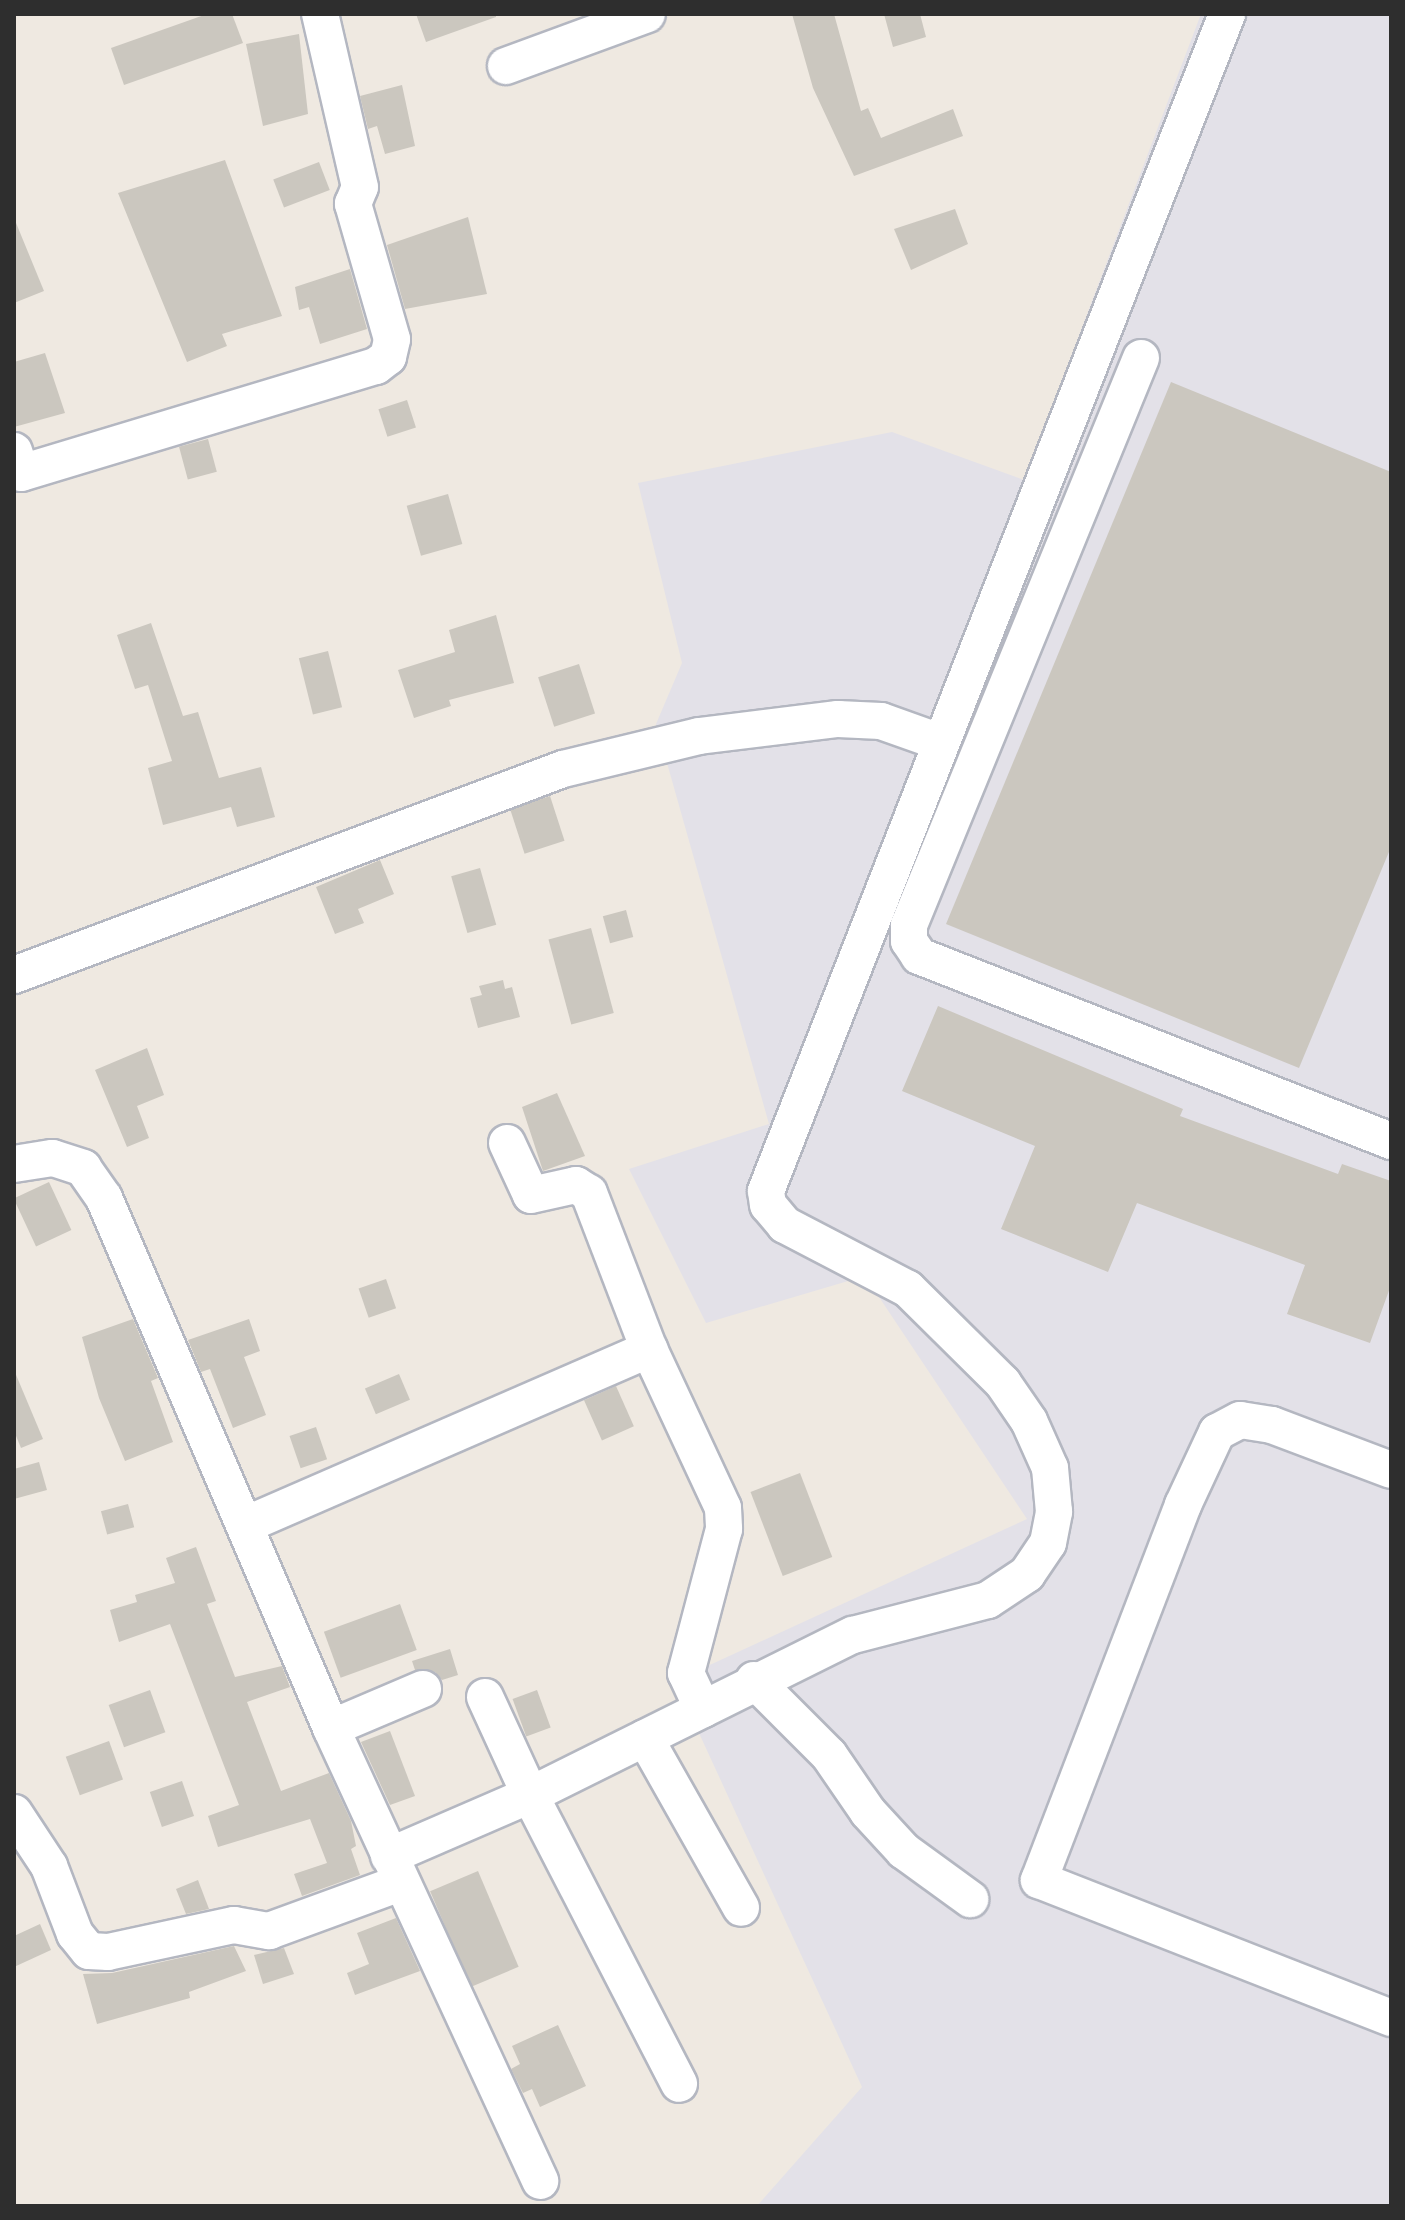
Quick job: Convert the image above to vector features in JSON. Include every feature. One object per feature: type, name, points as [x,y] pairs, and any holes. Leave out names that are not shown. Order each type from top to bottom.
[{"type":"street","points":[[14,451],[21,473],[376,366],[388,357],[392,339],[353,204],[360,187],[320,14]]},
{"type":"street","points":[[506,66],[647,14]]},
{"type":"street","points":[[14,1813],[49,1866],[75,1934],[89,1951],[108,1952],[234,1925],[269,1931],[395,1869],[530,1795],[703,1709],[754,1680],[853,1635],[988,1600],[1027,1574],[1048,1543],[1054,1512],[1050,1468],[1003,1383],[908,1289],[785,1225],[768,1205],[766,1191],[1227,14]]},
{"type":"street","points":[[1141,358],[909,925],[909,941],[919,956],[1391,1141]]},
{"type":"street","points":[[14,975],[563,769],[699,736],[838,719],[881,721],[940,742]]},
{"type":"street","points":[[507,1143],[531,1195],[576,1185],[589,1193],[649,1349],[726,1517],[686,1673],[703,1709]]},
{"type":"street","points":[[14,1164],[53,1158],[83,1168],[104,1198],[331,1728],[540,2181]]},
{"type":"street","points":[[245,1525],[649,1349]]},
{"type":"street","points":[[1391,1470],[1272,1425],[1240,1420],[1217,1432],[1183,1505],[1039,1880],[1391,2018]]},
{"type":"street","points":[[754,1680],[829,1755],[868,1812],[904,1851],[970,1899]]},
{"type":"street","points":[[331,1728],[423,1689]]},
{"type":"street","points":[[485,1697],[530,1795],[679,2084]]},
{"type":"street","points":[[645,1738],[741,1908]]},
{"type":"shaded area","points":[[1201,14],[1391,14],[1391,2206],[757,2206],[862,2087],[675,1681],[1027,1519],[865,1276],[706,1323],[629,1169],[769,1124],[656,724],[682,663],[638,483],[892,432],[1024,480]]},
{"type":"building","points":[[207,14],[232,14],[243,43],[124,85],[111,48]]},
{"type":"building","points":[[416,14],[496,14],[496,17],[426,42]]},
{"type":"building","points":[[792,14],[834,14],[861,111],[868,108],[881,138],[953,109],[963,136],[854,176],[813,88]]},
{"type":"building","points":[[884,14],[920,14],[926,37],[893,47]]},
{"type":"building","points":[[299,34],[308,114],[263,126],[246,44]]},
{"type":"building","points":[[402,85],[415,146],[385,154],[377,126],[368,129],[360,96]]},
{"type":"building","points":[[225,160],[282,316],[222,334],[227,346],[187,362],[118,193]]},
{"type":"building","points":[[319,162],[330,190],[284,208],[273,180]]},
{"type":"building","points":[[955,209],[968,244],[911,270],[894,229]]},
{"type":"building","points":[[468,217],[487,294],[405,309],[387,245]]},
{"type":"building","points":[[14,218],[44,291],[14,303]]},
{"type":"building","points":[[350,269],[367,329],[320,344],[309,307],[299,310],[295,287]]},
{"type":"building","points":[[45,353],[65,413],[14,427],[14,362]]},
{"type":"building","points":[[1171,382],[1391,472],[1391,847],[1299,1068],[946,924]]},
{"type":"building","points":[[407,400],[416,428],[387,437],[378,409]]},
{"type":"building","points":[[208,439],[217,472],[188,480],[179,447]]},
{"type":"building","points":[[448,494],[462,544],[421,556],[407,506]]},
{"type":"building","points":[[496,615],[514,683],[449,700],[451,706],[414,718],[398,670],[455,652],[449,630]]},
{"type":"building","points":[[151,623],[183,716],[198,712],[219,778],[261,767],[275,817],[237,827],[231,807],[163,825],[148,768],[172,761],[148,685],[135,689],[117,635]]},
{"type":"building","points":[[328,651],[342,707],[313,715],[299,658]]},
{"type":"building","points":[[579,664],[595,713],[554,727],[538,677]]},
{"type":"building","points":[[550,796],[565,841],[525,854],[510,809]]},
{"type":"building","points":[[380,860],[394,894],[358,909],[364,923],[335,934],[316,887]]},
{"type":"building","points":[[480,868],[496,925],[467,933],[451,876]]},
{"type":"building","points":[[626,910],[633,937],[610,943],[603,916]]},
{"type":"building","points":[[591,928],[614,1013],[571,1024],[548,939]]},
{"type":"building","points":[[503,980],[505,989],[512,987],[520,1017],[478,1028],[470,998],[482,995],[479,986]]},
{"type":"building","points":[[938,1006],[1183,1109],[1180,1116],[1338,1174],[1342,1164],[1391,1181],[1391,1285],[1370,1343],[1287,1314],[1305,1265],[1137,1203],[1108,1272],[1001,1229],[1035,1146],[902,1091]]},
{"type":"building","points":[[147,1048],[164,1095],[137,1106],[149,1138],[127,1147],[95,1070]]},
{"type":"building","points":[[557,1093],[585,1156],[543,1171],[522,1107]]},
{"type":"building","points":[[49,1182],[71,1230],[36,1247],[14,1198]]},
{"type":"building","points":[[386,1279],[396,1308],[369,1318],[359,1288]]},
{"type":"building","points":[[133,1319],[158,1378],[151,1381],[173,1442],[125,1461],[99,1398],[82,1337]]},
{"type":"building","points":[[249,1319],[260,1351],[244,1357],[266,1415],[233,1428],[210,1369],[201,1372],[188,1340]]},
{"type":"building","points":[[14,1370],[43,1439],[21,1448],[14,1431]]},
{"type":"building","points":[[399,1374],[410,1400],[376,1414],[365,1388]]},
{"type":"building","points":[[616,1386],[634,1426],[602,1440],[584,1400]]},
{"type":"building","points":[[316,1427],[327,1459],[301,1468],[290,1436]]},
{"type":"building","points":[[39,1462],[47,1490],[14,1499],[14,1469]]},
{"type":"building","points":[[800,1473],[832,1557],[783,1576],[751,1492]]},
{"type":"building","points":[[128,1504],[134,1527],[107,1534],[101,1511]]},
{"type":"building","points":[[196,1547],[216,1601],[207,1604],[235,1677],[282,1666],[290,1687],[247,1702],[281,1791],[329,1773],[351,1821],[356,1846],[351,1849],[360,1875],[302,1896],[294,1874],[327,1863],[310,1819],[218,1847],[208,1816],[239,1805],[170,1624],[119,1642],[110,1610],[137,1602],[135,1595],[175,1583],[166,1558]]},
{"type":"building","points":[[400,1604],[417,1650],[341,1678],[324,1632]]},
{"type":"building","points":[[450,1649],[458,1675],[442,1680],[435,1672],[415,1670],[412,1661]]},
{"type":"building","points":[[150,1690],[165,1732],[124,1747],[109,1705]]},
{"type":"building","points":[[537,1690],[551,1728],[526,1736],[513,1699]]},
{"type":"building","points":[[390,1731],[415,1796],[390,1805],[361,1742]]},
{"type":"building","points":[[109,1741],[123,1780],[80,1795],[66,1757]]},
{"type":"building","points":[[182,1781],[194,1816],[162,1827],[150,1792]]},
{"type":"building","points":[[478,1871],[519,1967],[471,1987],[430,1891]]},
{"type":"building","points":[[198,1880],[209,1909],[186,1914],[176,1889]]},
{"type":"building","points":[[396,1918],[420,1971],[355,1995],[347,1973],[369,1964],[357,1933]]},
{"type":"building","points":[[40,1924],[51,1950],[14,1967],[14,1936]]},
{"type":"building","points":[[234,1946],[246,1971],[189,1992],[190,1998],[97,2024],[83,1974],[112,1973]]},
{"type":"building","points":[[284,1948],[294,1974],[263,1984],[254,1955]]},
{"type":"building","points":[[558,2025],[586,2086],[540,2107],[532,2089],[523,2093],[511,2069],[520,2064],[512,2046]]}]
